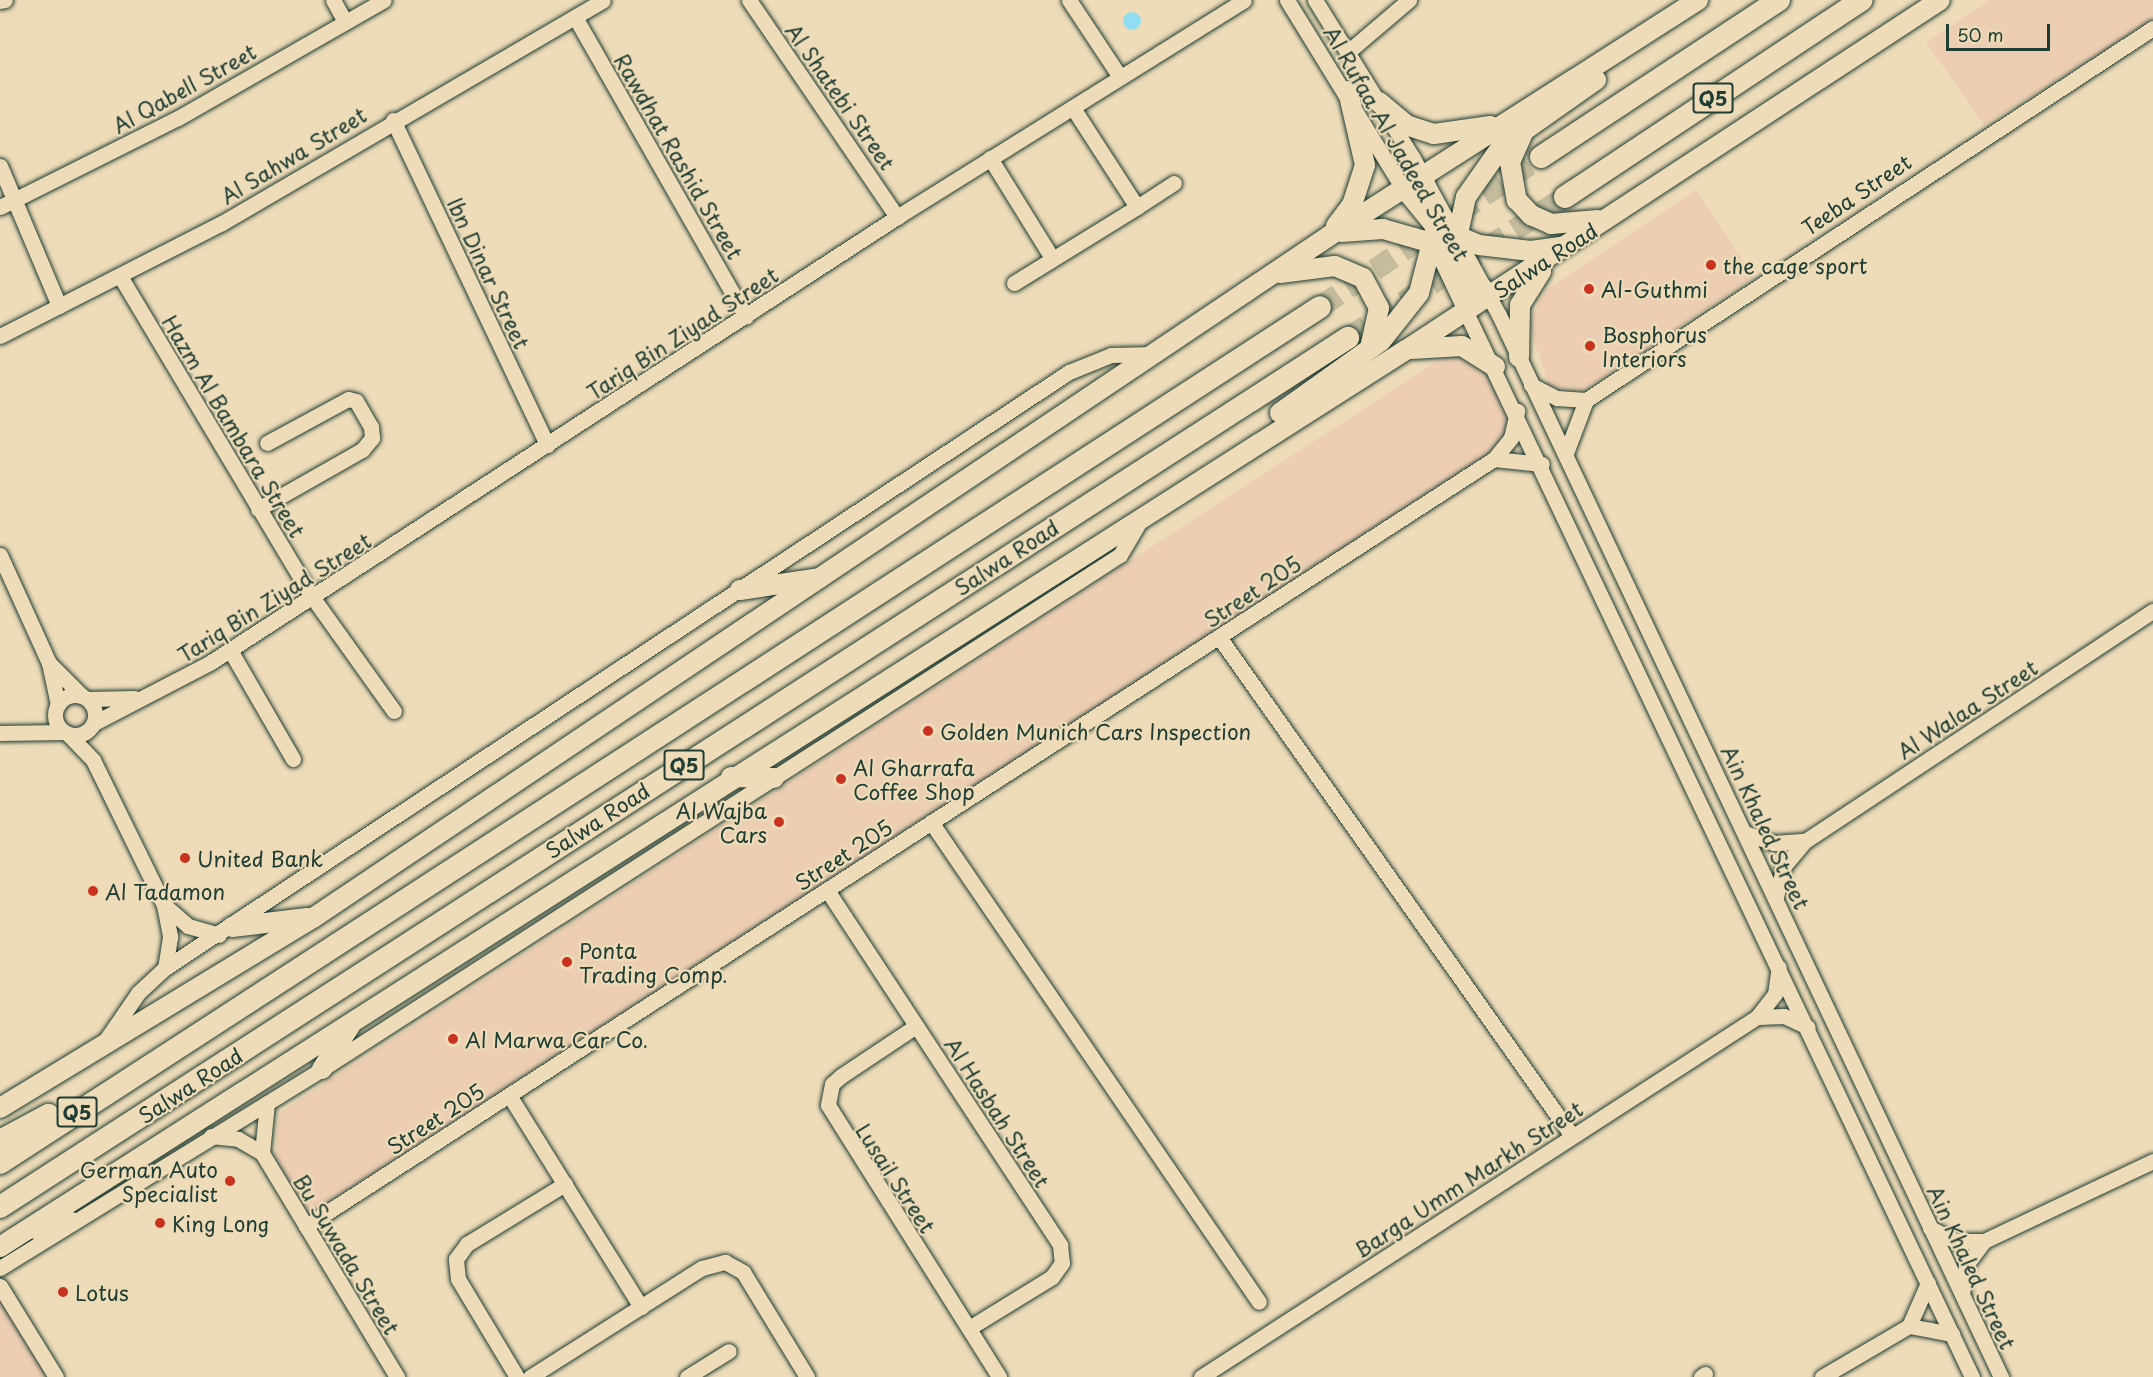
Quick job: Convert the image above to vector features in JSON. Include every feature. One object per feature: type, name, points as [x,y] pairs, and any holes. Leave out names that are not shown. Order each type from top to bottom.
[{"type":"highway","name":"Q5","points":[[1541,157],[1779,0]]},
{"type":"highway","name":"Salwa Road","points":[[1565,196],[1861,0]]},
{"type":"highway","name":"Salwa Road","points":[[0,1163],[153,1060],[1320,307]]},
{"type":"highway","name":"Salwa Road","points":[[0,1207],[1348,338]]},
{"type":"highway","points":[[0,1141],[153,1060]]},
{"type":"highway","points":[[0,1212],[22,1194]]},
{"type":"main road","points":[[0,1108],[313,918],[825,578],[1329,236],[1698,0]]},
{"type":"main road","name":"Salwa Road","points":[[0,1247],[1145,512],[1406,350],[1940,0]]},
{"type":"main road","points":[[1468,310],[1453,257],[1455,234],[1484,166],[1526,128],[1604,74],[1616,53]]},
{"type":"main road","points":[[1329,236],[1352,205],[1364,173],[1364,143],[1348,91]]},
{"type":"main road","points":[[1379,102],[1407,125],[1434,134],[1456,134],[1507,121]]},
{"type":"main road","points":[[1526,128],[1510,162],[1510,183],[1531,215],[1573,226],[1616,214]]},
{"type":"main road","points":[[1145,512],[1194,469],[1369,350],[1419,293],[1435,236],[1423,175]]},
{"type":"main road","points":[[1404,188],[1435,236],[1489,296]]},
{"type":"main road","points":[[1329,236],[1383,229],[1435,236],[1455,234],[1491,248],[1567,246]]},
{"type":"main road","points":[[1519,357],[1517,324],[1525,288],[1567,246]]},
{"type":"main road","points":[[1269,276],[1321,266],[1363,278],[1379,308],[1369,350]]},
{"type":"main road","points":[[1406,350],[1462,346],[1495,368]]},
{"type":"main road","points":[[740,590],[825,578]]},
{"type":"main road","points":[[731,777],[774,778]]},
{"type":"main road","points":[[225,931],[313,918]]},
{"type":"main road","points":[[322,1069],[353,1021]]},
{"type":"main road","points":[[24,1232],[71,1222]]},
{"type":"street","points":[[0,2],[5,0]]},
{"type":"street","points":[[333,0],[345,22]]},
{"type":"street","name":"Al Qabell Street","points":[[0,207],[178,118],[384,0]]},
{"type":"street","name":"Al Sahwa Street","points":[[0,336],[222,223],[393,120],[603,0]]},
{"type":"street","name":"Al Shatebi Street","points":[[749,0],[897,217]]},
{"type":"street","points":[[1069,0],[1120,77]]},
{"type":"street","name":"Tariq Bin Ziyad Street","points":[[66,733],[93,725],[230,650],[897,217],[1244,0]]},
{"type":"street","name":"Al Rufaa Al Jadeed Street","points":[[1287,0],[1348,91],[1404,188]]},
{"type":"street","name":"Al Rufaa Al Jadeed Street","points":[[1315,0],[1349,51],[1423,175],[1489,296]]},
{"type":"street","points":[[1349,51],[1409,0]]},
{"type":"street","name":"Rawdhat Rashid Street","points":[[575,17],[746,317]]},
{"type":"street","name":"Teeba Street","points":[[1586,400],[2153,28]]},
{"type":"street","points":[[1073,108],[1137,207]]},
{"type":"street","name":"Ibn Dinar Street","points":[[393,120],[547,445]]},
{"type":"street","points":[[990,158],[1052,258]]},
{"type":"street","points":[[0,166],[59,306]]},
{"type":"street","points":[[1014,283],[1174,183]]},
{"type":"street","name":"Al Rufaa Al Jadeed Street","points":[[1435,236],[1468,310]]},
{"type":"street","name":"Hazm Al Bambara Street","points":[[120,276],[313,598],[394,711]]},
{"type":"street","name":"Ain Khaled Street","points":[[1489,296],[1566,453],[2001,1377]]},
{"type":"street","points":[[1468,310],[1972,1377]]},
{"type":"street","points":[[100,1048],[138,993],[165,968],[225,931],[1069,372],[1111,355],[1156,354]]},
{"type":"street","points":[[1531,384],[1557,398],[1586,400],[1566,453]]},
{"type":"street","points":[[258,509],[362,450],[372,438],[371,427],[356,401],[348,399],[267,444]]},
{"type":"street","name":"Street 205","points":[[306,1226],[1494,459],[1511,438],[1517,411]]},
{"type":"street","points":[[1494,459],[1542,464]]},
{"type":"street","name":"Salwa Road","points":[[0,1268],[71,1222],[322,1069],[1120,555],[1145,512]]},
{"type":"street","points":[[0,555],[49,663],[57,707],[66,733],[93,760],[164,905],[170,937],[165,968]]},
{"type":"street","name":"Al Walaa Street","points":[[1776,897],[1784,866],[1804,841],[2151,617]]},
{"type":"street","points":[[1219,637],[1572,1136]]},
{"type":"street","points":[[230,650],[293,759]]},
{"type":"street","points":[[49,663],[85,698],[93,725],[93,760]]},
{"type":"street","name":"Tariq Bin Ziyad Street","points":[[57,707],[68,696],[140,698]]},
{"type":"street","points":[[23,732],[57,707]]},
{"type":"street","points":[[0,733],[66,733]]},
{"type":"street","points":[[931,822],[1259,1302]]},
{"type":"street","name":"Al Walaa Street","points":[[1745,833],[1774,843],[1804,841]]},
{"type":"street","name":"Al Hasbah Street","points":[[827,890],[1063,1254],[1052,1277],[969,1328]]},
{"type":"street","points":[[164,905],[188,926],[225,931]]},
{"type":"street","name":"Barga Umm Markh Street","points":[[1201,1377],[1757,1017],[1775,994],[1779,967]]},
{"type":"street","points":[[1757,1017],[1784,1016],[1808,1027]]},
{"type":"street","name":"Lusail Street","points":[[916,1026],[832,1084],[828,1105],[999,1377]]},
{"type":"street","points":[[509,1095],[641,1307]]},
{"type":"street","points":[[211,1136],[238,1139],[262,1153],[267,1103]]},
{"type":"street","name":"Bu Suwada Street","points":[[262,1153],[397,1377]]},
{"type":"street","points":[[1930,1227],[1956,1241],[1984,1241],[2153,1161]]},
{"type":"street","points":[[517,1377],[458,1279],[456,1259],[467,1244],[565,1184]]},
{"type":"street","points":[[1962,1294],[1966,1265],[1984,1241]]},
{"type":"street","points":[[530,1377],[713,1263],[735,1265],[807,1377]]},
{"type":"street","points":[[1822,1377],[1909,1326],[1928,1283]]},
{"type":"street","points":[[0,1286],[56,1377]]},
{"type":"street","points":[[1909,1326],[1952,1334]]},
{"type":"street","points":[[687,1377],[729,1351]]},
{"type":"shaded area","points":[[1990,0],[2153,0],[2153,20],[1984,125],[1926,42]]},
{"type":"shaded area","points":[[1696,190],[1754,277],[1582,391],[1550,387],[1528,324],[1546,290]]},
{"type":"shaded area","points":[[1453,351],[1489,369],[1508,413],[1505,434],[1492,452],[308,1215],[275,1157],[279,1113]]},
{"type":"shaded area","points":[[0,1293],[52,1377],[0,1377]]},
{"type":"water","points":[[1132,12],[1138,15],[1141,21],[1138,27],[1132,30],[1126,27],[1123,21],[1126,15]]},
{"type":"tunnel","points":[[1320,307],[1541,157]]},
{"type":"tunnel","points":[[1348,338],[1565,197]]},
{"type":"place","name":"the cage sport","points":[[1711,265]]},
{"type":"place","name":"Al-Guthmi","points":[[1589,289]]},
{"type":"place","name":"Bosphorus Interiors","points":[[1590,346]]},
{"type":"place","name":"Golden Munich Cars Inspection","points":[[928,731]]},
{"type":"place","name":"Al Gharrafa Coffee Shop","points":[[841,779]]},
{"type":"place","name":"Al Wajba Cars","points":[[779,822]]},
{"type":"place","name":"United Bank","points":[[185,858]]},
{"type":"place","name":"Al Tadamon","points":[[93,891]]},
{"type":"place","name":"Ponta Trading Comp.","points":[[567,962]]},
{"type":"place","name":"Al Marwa Car Co.","points":[[453,1039]]},
{"type":"place","name":"German Auto Specialist","points":[[230,1181]]},
{"type":"place","name":"King Long","points":[[160,1223]]},
{"type":"place","name":"Lotus","points":[[63,1292]]}]
